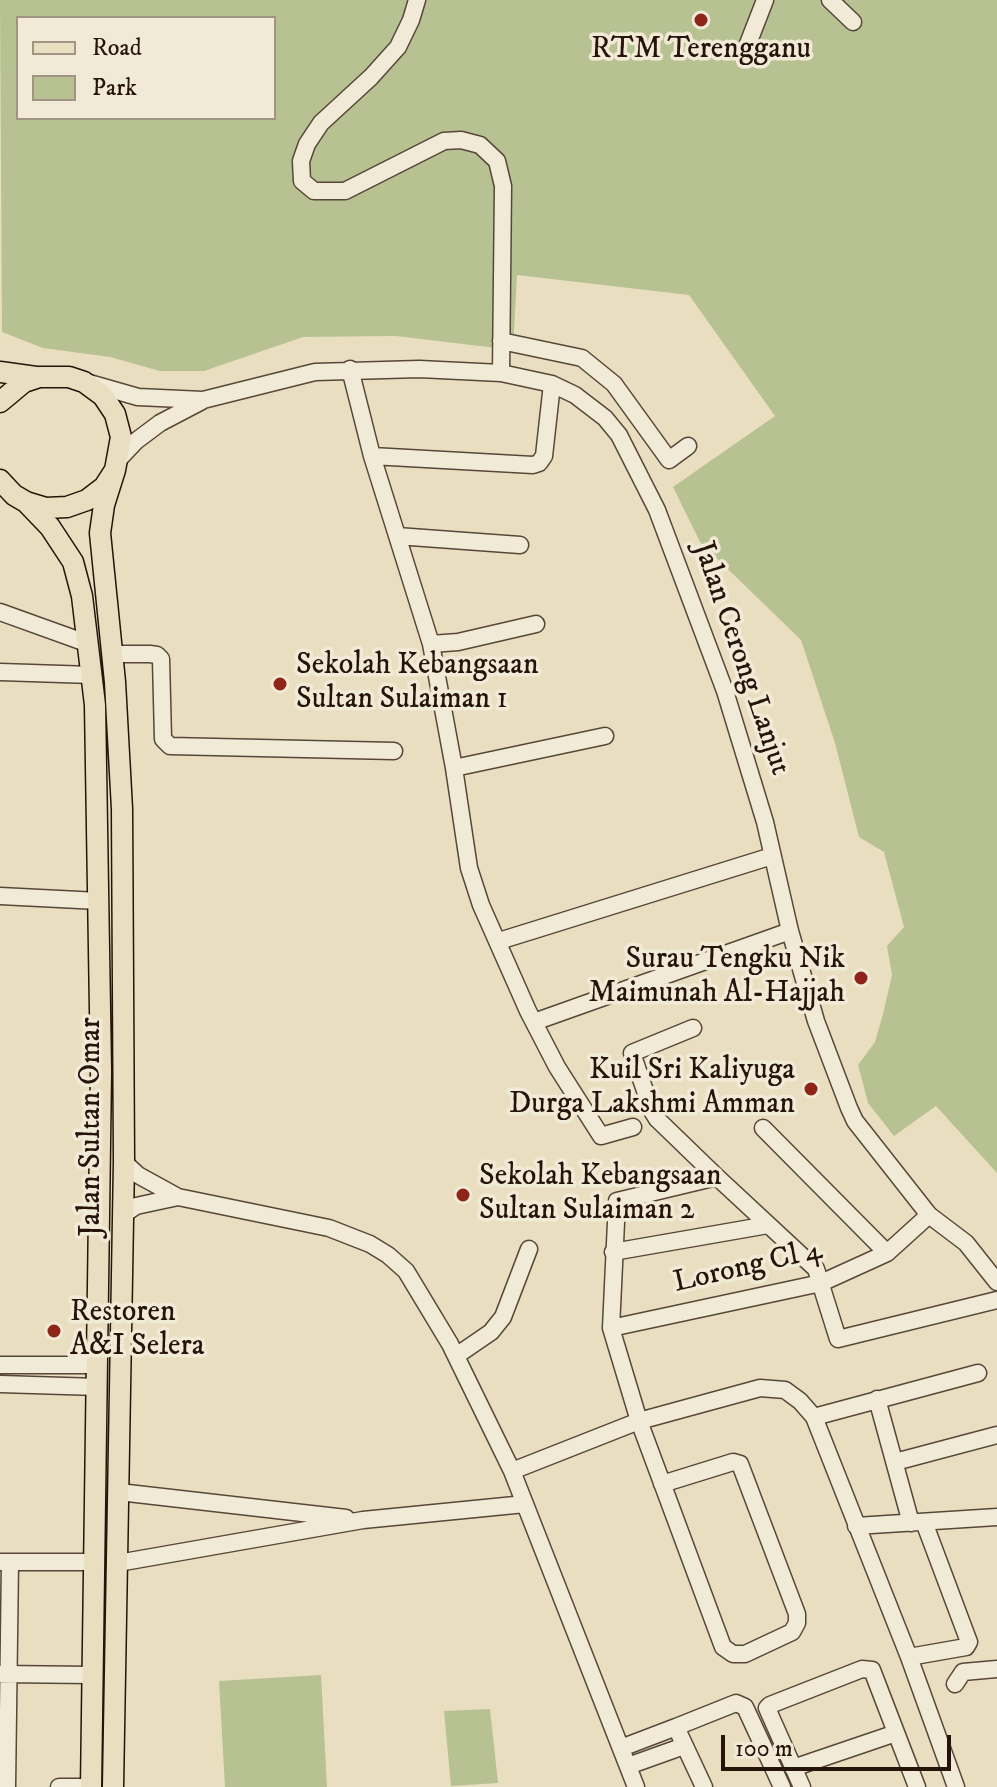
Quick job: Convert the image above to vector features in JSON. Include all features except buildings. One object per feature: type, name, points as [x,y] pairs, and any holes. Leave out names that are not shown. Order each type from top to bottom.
[{"type":"main road","points":[[0,372],[39,377]]},
{"type":"main road","points":[[0,402],[24,382],[39,377],[54,375],[84,382],[103,396],[115,414],[121,437],[117,465],[104,487],[87,500],[67,507],[46,508],[14,495],[0,480]]},
{"type":"main road","name":"Jalan Sultan Omar","points":[[113,1787],[124,1162],[122,809],[100,533],[104,505],[117,465]]},
{"type":"main road","points":[[26,502],[61,541],[73,562],[89,644],[95,721],[101,1071],[91,1787]]},
{"type":"street","points":[[417,0],[398,47],[321,123],[307,144],[301,161],[302,181],[314,191],[345,191],[444,141],[461,140],[480,145],[497,161],[503,186],[501,373]]},
{"type":"street","points":[[746,49],[765,0]]},
{"type":"street","points":[[830,0],[853,22]]},
{"type":"street","points":[[501,341],[582,358],[614,384],[669,460],[688,446]]},
{"type":"street","points":[[350,369],[372,456],[431,644],[469,868],[481,905],[557,1067],[601,1136],[633,1127]]},
{"type":"street","name":"Jalan Cerong Lanjut","points":[[84,382],[138,397],[203,400],[315,372],[350,369],[501,373],[552,384],[575,395],[605,418],[619,435],[657,510],[725,691],[765,822],[790,931],[816,1021],[849,1108],[929,1215],[966,1243],[997,1282]]},
{"type":"street","points":[[372,456],[539,463],[544,456],[552,384]]},
{"type":"street","name":"Jalan Cerong Lanjut","points":[[117,465],[136,441],[160,423],[203,400]]},
{"type":"street","points":[[397,536],[520,545]]},
{"type":"street","points":[[0,612],[89,644]]},
{"type":"street","points":[[431,644],[458,642],[536,624]]},
{"type":"street","points":[[112,654],[150,654],[161,659],[163,739],[170,746],[394,751]]},
{"type":"street","points":[[0,672],[92,675]]},
{"type":"street","points":[[454,768],[605,736]]},
{"type":"street","points":[[499,941],[772,856]]},
{"type":"street","points":[[0,896],[99,901]]},
{"type":"street","points":[[534,1022],[790,931]]},
{"type":"street","points":[[693,1028],[632,1053],[657,1119],[816,1269],[836,1336],[842,1340],[997,1300]]},
{"type":"street","points":[[763,1128],[887,1253]]},
{"type":"street","points":[[124,1162],[138,1175],[178,1197],[329,1228],[370,1244],[406,1271],[456,1356],[512,1471],[636,1787]]},
{"type":"street","points":[[662,1484],[733,1462],[740,1464],[797,1614],[797,1623],[792,1632],[745,1654],[733,1654],[723,1647],[662,1484],[639,1421],[611,1328],[617,1201],[621,1197],[717,1177]]},
{"type":"street","points":[[123,1215],[136,1206],[178,1197]]},
{"type":"street","name":"Lorong Cl 4","points":[[611,1328],[821,1283],[887,1253],[929,1215]]},
{"type":"street","points":[[613,1252],[768,1225]]},
{"type":"street","points":[[456,1356],[491,1332],[503,1317],[529,1249]]},
{"type":"street","points":[[0,1365],[98,1365]]},
{"type":"street","points":[[814,1417],[978,1373]]},
{"type":"street","points":[[0,1384],[98,1387]]},
{"type":"street","points":[[512,1471],[639,1421],[760,1388],[785,1390],[814,1417],[909,1657],[956,1787]]},
{"type":"street","points":[[877,1399],[917,1522],[969,1642],[966,1647],[909,1657]]},
{"type":"street","points":[[895,1462],[997,1435]]},
{"type":"street","points":[[119,1492],[363,1520]]},
{"type":"street","points":[[118,1563],[363,1520],[525,1504]]},
{"type":"street","points":[[856,1526],[997,1517]]},
{"type":"street","points":[[7,1787],[5,1562],[96,1562]]},
{"type":"street","points":[[802,1787],[767,1708],[862,1669],[872,1670],[917,1787]]},
{"type":"street","points":[[955,1684],[963,1672],[997,1669]]},
{"type":"street","points":[[4,1674],[92,1675]]},
{"type":"street","points":[[621,1748],[736,1703],[745,1707],[782,1787]]},
{"type":"street","points":[[676,1727],[704,1787]]},
{"type":"street","points":[[793,1768],[896,1733]]},
{"type":"street","points":[[628,1766],[684,1746]]},
{"type":"street","points":[[59,1787],[91,1787]]},
{"type":"green space","points":[[0,0],[997,0],[997,1173],[936,1106],[894,1136],[868,1103],[858,1065],[875,1042],[883,1014],[892,975],[887,946],[904,927],[884,852],[859,837],[835,743],[801,640],[700,542],[673,487],[775,416],[689,295],[517,275],[513,350],[396,336],[303,337],[204,371],[160,371],[110,357],[43,348],[2,332]]},
{"type":"green space","points":[[321,1675],[327,1787],[225,1787],[219,1681]]},
{"type":"green space","points":[[490,1709],[498,1783],[451,1786],[444,1711]]},
{"type":"place","name":"RTM Terengganu","points":[[701,20]]},
{"type":"place","name":"Sekolah Kebangsaan Sultan Sulaiman 1","points":[[280,684]]},
{"type":"place","name":"Surau Tengku Nik Maimunah Al-Hajjah","points":[[861,978]]},
{"type":"place","name":"Kuil Sri Kaliyuga Durga Lakshmi Amman","points":[[811,1089]]},
{"type":"place","name":"Sekolah Kebangsaan Sultan Sulaiman 2","points":[[463,1195]]},
{"type":"place","name":"Restoren A&I Selera","points":[[54,1331]]}]
